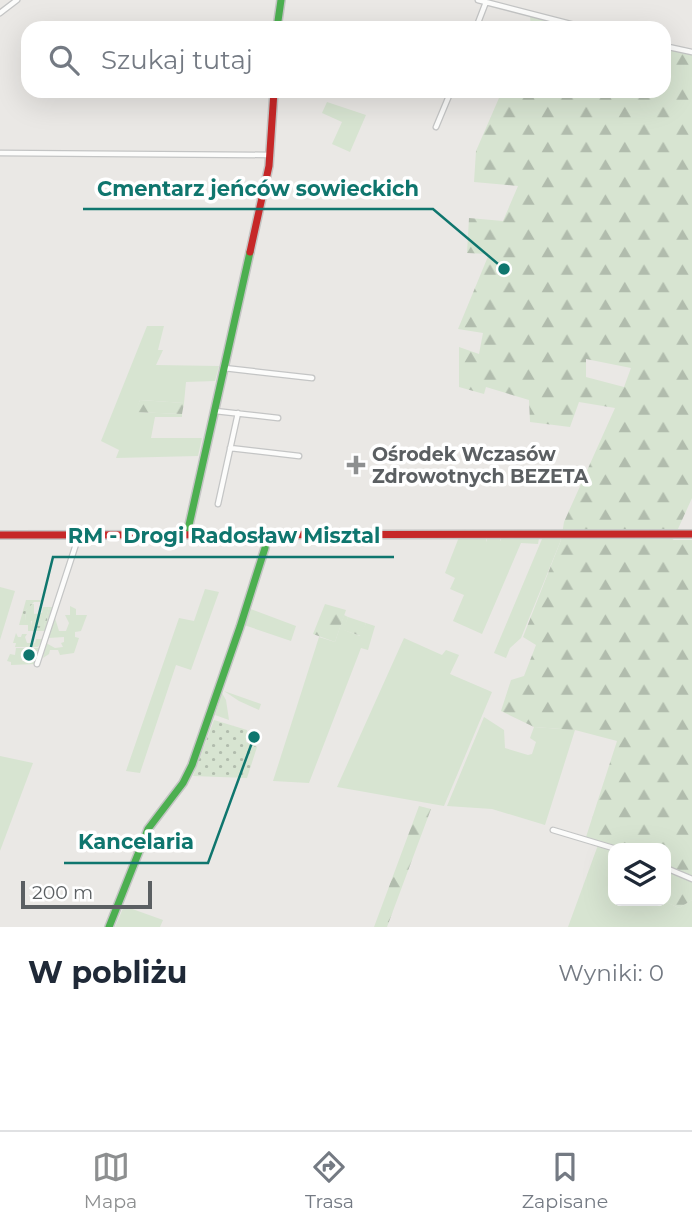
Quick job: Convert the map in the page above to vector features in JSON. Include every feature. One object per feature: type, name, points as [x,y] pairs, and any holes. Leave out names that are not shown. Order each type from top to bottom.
[{"type":"street","points":[[0,13],[18,0]]},
{"type":"street","points":[[278,21],[281,0]]},
{"type":"street","points":[[478,0],[559,21]]},
{"type":"street","points":[[479,21],[486,2]]},
{"type":"street","points":[[671,48],[692,52]]},
{"type":"street","points":[[187,534],[271,155],[274,98]]},
{"type":"street","points":[[436,127],[448,98]]},
{"type":"street","points":[[0,153],[271,155]]},
{"type":"street","points":[[223,368],[312,378]]},
{"type":"street","points":[[214,411],[278,418]]},
{"type":"street","points":[[218,504],[238,413]]},
{"type":"street","points":[[230,448],[299,456]]},
{"type":"street","points":[[0,534],[692,534]]},
{"type":"street","points":[[37,664],[79,534]]},
{"type":"street","points":[[109,927],[148,829],[183,783],[192,765],[240,627],[267,534]]},
{"type":"street","points":[[553,830],[608,846]]},
{"type":"street","points":[[671,870],[692,880]]},
{"type":"green space","points":[[530,16],[548,21],[530,21]]},
{"type":"green space","points":[[671,50],[692,55],[692,498],[673,540],[692,540],[692,879],[671,870],[671,843],[608,843],[608,845],[586,837],[617,741],[575,730],[534,727],[501,711],[511,680],[524,676],[536,645],[523,637],[561,540],[564,522],[615,408],[579,402],[570,427],[530,422],[529,400],[486,387],[484,394],[459,387],[459,347],[479,354],[483,333],[458,329],[489,254],[467,253],[469,218],[503,221],[518,186],[474,182],[476,151],[499,98],[671,98]],"holes":[[[586,359],[631,368],[624,387],[586,377]]]},
{"type":"green space","points":[[327,102],[366,115],[350,152],[332,144],[342,122],[322,113]]},
{"type":"green space","points":[[147,326],[164,326],[158,350],[163,350],[156,365],[219,366],[215,381],[186,382],[184,403],[140,400],[136,412],[182,414],[182,417],[155,417],[151,438],[202,438],[198,456],[116,458],[119,450],[101,441]]},
{"type":"green space","points":[[140,400],[184,403],[182,414],[135,412]]},
{"type":"green space","points":[[557,536],[561,540],[521,638],[510,648],[506,658],[494,653],[542,539]]},
{"type":"green space","points":[[459,537],[486,537],[486,542],[488,537],[500,537],[500,541],[503,537],[539,538],[538,544],[521,543],[482,634],[453,621],[464,595],[450,589],[455,578],[445,573]]},
{"type":"green space","points":[[0,587],[15,591],[0,640]]},
{"type":"green space","points":[[205,589],[219,592],[191,670],[176,665],[140,773],[126,771],[179,618],[194,621]]},
{"type":"green space","points":[[26,600],[41,600],[34,602],[26,610],[25,620],[31,621],[31,626],[44,626],[49,607],[54,607],[46,631],[28,631],[28,625],[19,625]]},
{"type":"green space","points":[[34,604],[34,614],[42,613],[43,607],[49,607],[44,626],[31,626],[32,621],[25,621],[26,610]]},
{"type":"green space","points":[[325,604],[346,610],[335,642],[313,634]]},
{"type":"green space","points":[[70,606],[76,609],[76,615],[87,615],[81,631],[75,632],[75,637],[79,638],[74,653],[60,655],[58,650],[50,650],[43,658],[46,643],[55,648],[63,647],[61,643],[64,642],[64,637],[48,638],[55,618],[59,631],[66,631],[69,623],[65,615],[70,615]]},
{"type":"green space","points":[[248,608],[296,626],[291,641],[244,625]]},
{"type":"green space","points":[[344,615],[348,617],[344,630],[360,636],[366,623],[375,626],[368,650],[361,648],[309,783],[273,781],[319,637],[335,642]]},
{"type":"green space","points":[[348,617],[366,623],[361,636],[343,630]]},
{"type":"green space","points":[[16,633],[18,637],[27,634],[27,643],[43,639],[38,647],[15,647],[16,643],[13,643]]},
{"type":"green space","points":[[404,638],[442,655],[446,650],[459,655],[450,674],[492,692],[444,806],[337,787]]},
{"type":"green space","points":[[16,648],[39,648],[38,651],[22,651],[22,661],[32,660],[37,654],[35,664],[11,665],[11,662],[7,661],[10,654],[15,655]]},
{"type":"green space","points":[[224,691],[261,704],[259,710],[239,701]]},
{"type":"green space","points":[[222,693],[226,700],[229,720],[215,715]]},
{"type":"green space","points":[[484,717],[504,730],[505,748],[528,755],[532,754],[536,742],[530,738],[534,727],[575,730],[545,825],[492,809],[447,806]]},
{"type":"green space","points":[[214,720],[247,730],[246,742],[257,747],[247,778],[193,776]]},
{"type":"green space","points":[[0,756],[33,763],[0,851]]},
{"type":"green space","points":[[419,806],[431,809],[387,927],[374,927]]},
{"type":"green space","points":[[598,845],[608,849],[608,906],[671,904],[679,908],[692,900],[692,927],[568,927]]},
{"type":"green space","points":[[671,872],[692,882],[692,900],[679,908],[671,904]]},
{"type":"green space","points":[[124,906],[163,920],[160,927],[115,927]]},
{"type":"traffic: fast","points":[[278,21],[281,0]]},
{"type":"traffic: fast","points":[[187,534],[250,252]]},
{"type":"traffic: fast","points":[[109,927],[148,829],[183,783],[192,765],[240,627],[267,534]]},
{"type":"traffic: jam","points":[[250,252],[269,166],[274,98]]},
{"type":"traffic: jam","points":[[0,535],[692,534]]},
{"type":"place","name":"Cmentarz jeńców sowieckich","points":[[504,269]]},
{"type":"place","name":"Ośrodek Wczasów Zdrowotnych BEZETA","points":[[356,465]]},
{"type":"place","name":"RM - Drogi Radosław Misztal","points":[[29,655]]},
{"type":"place","name":"Kancelaria","points":[[254,737]]}]
